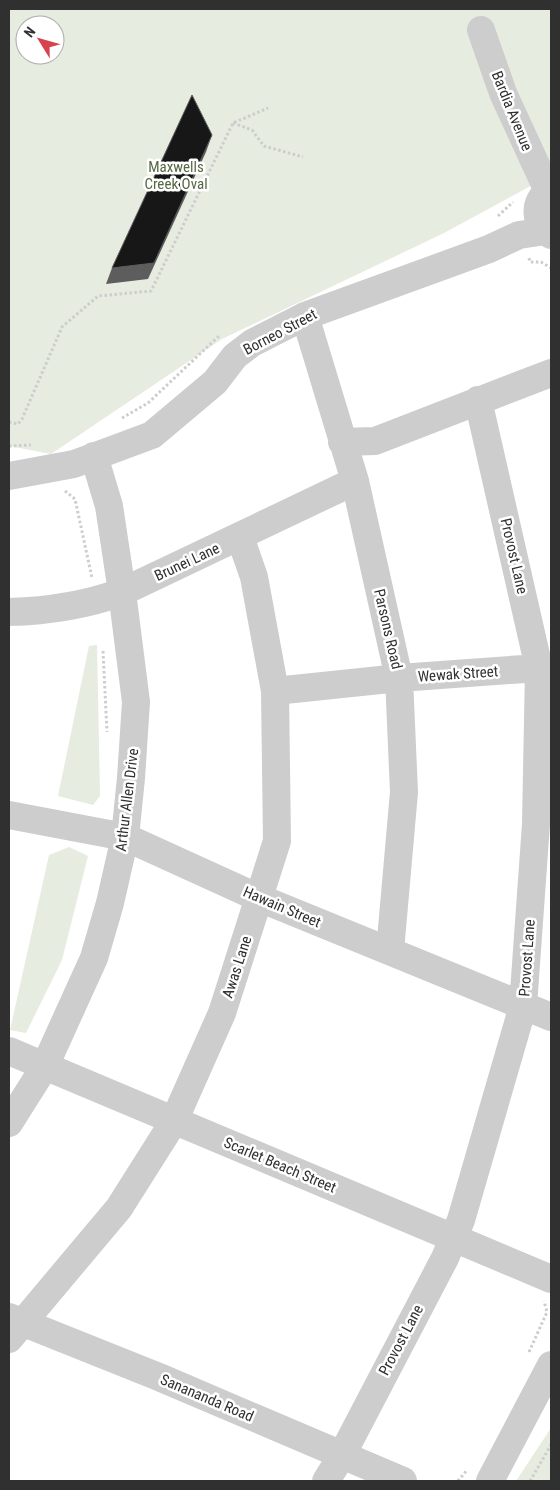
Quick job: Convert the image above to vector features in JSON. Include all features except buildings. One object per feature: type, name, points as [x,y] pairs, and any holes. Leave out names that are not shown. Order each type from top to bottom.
[{"type":"street","name":"Bardia Avenue","points":[[481,30],[502,93],[550,190]]},
{"type":"street","points":[[549,233],[538,221],[537,213],[538,204],[550,190]]},
{"type":"street","name":"Borneo Street","points":[[9,476],[74,464],[152,435],[215,382],[241,352],[252,343],[305,316],[489,249],[518,236],[549,233]]},
{"type":"street","name":"Parsons Road","points":[[305,316],[355,481],[399,678],[404,792],[390,951]]},
{"type":"street","points":[[342,442],[375,441],[551,373]]},
{"type":"street","name":"Provost Lane","points":[[326,1481],[342,1455],[461,1220],[523,1006],[545,667],[478,400]]},
{"type":"street","name":"Arthur Allen Drive","points":[[9,1123],[45,1066],[94,958],[110,903],[124,837],[131,778],[136,702],[110,596],[108,506],[94,456]]},
{"type":"street","name":"Brunei Lane","points":[[9,612],[60,608],[110,596],[240,537],[355,481]]},
{"type":"street","name":"Awas Lane","points":[[14,1326],[119,1208],[174,1120],[222,1013],[277,841],[276,691],[254,577],[240,537]]},
{"type":"street","name":"Wewak Street","points":[[276,691],[399,678],[545,667]]},
{"type":"street","name":"Hawain Street","points":[[9,815],[124,837],[259,898],[551,1017]]},
{"type":"street","name":"Scarlet Beach Street","points":[[9,1051],[452,1239],[551,1279]]},
{"type":"street","name":"Sanananda Road","points":[[14,1326],[342,1455],[403,1481]]},
{"type":"street","points":[[490,1481],[551,1365]]},
{"type":"path","points":[[9,422],[18,424],[22,419],[62,327],[98,296],[151,291],[233,123],[268,108]]},
{"type":"path","points":[[233,123],[252,130],[264,146],[303,157]]},
{"type":"path","points":[[530,262],[541,262],[551,268]]},
{"type":"path","points":[[66,492],[75,499],[110,596]]},
{"type":"path","points":[[102,642],[107,733]]},
{"type":"path","points":[[530,1481],[551,1445]]},
{"type":"path","points":[[458,1481],[461,1477]]},
{"type":"green space","name":"Maxwells Creek Oval","points":[[9,9],[551,9],[551,175],[444,233],[222,339],[51,454],[9,446]]},
{"type":"green space","points":[[97,645],[100,796],[93,805],[58,796],[89,646]]},
{"type":"green space","points":[[69,847],[88,856],[62,960],[26,1033],[10,1030],[49,855]]},
{"type":"green space","points":[[551,1428],[551,1481],[516,1481]]}]
